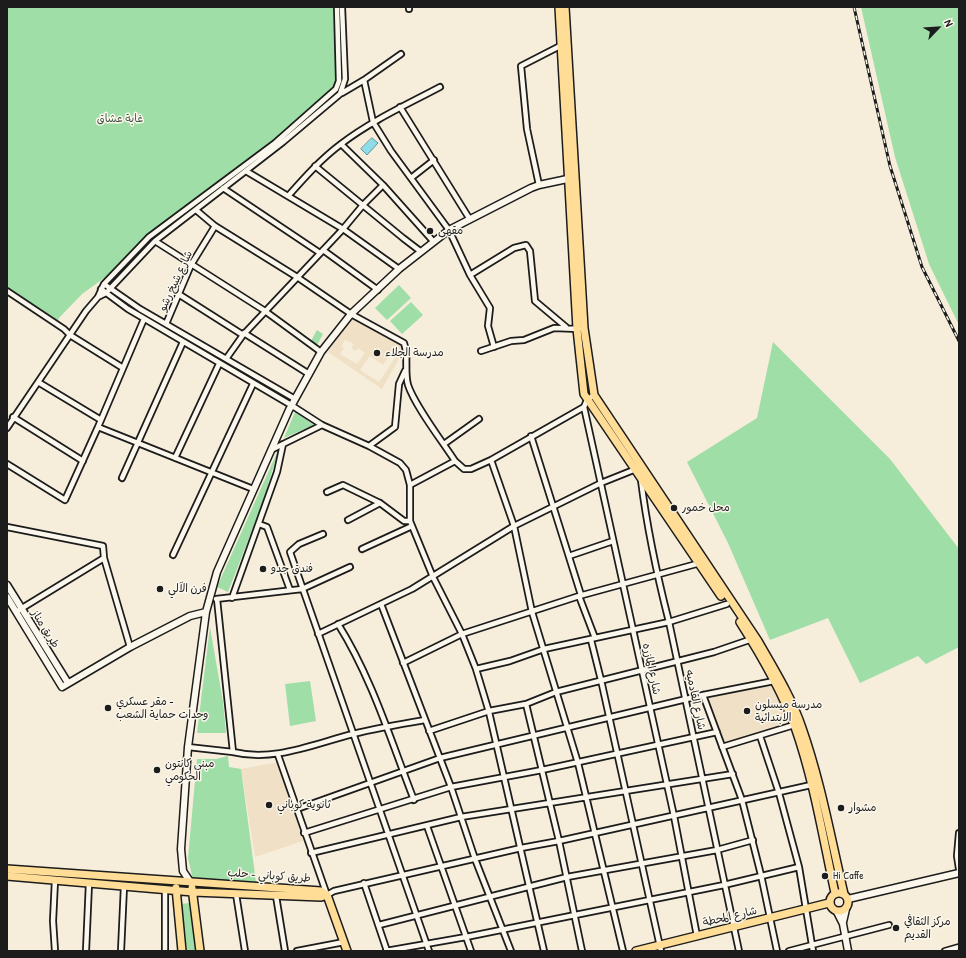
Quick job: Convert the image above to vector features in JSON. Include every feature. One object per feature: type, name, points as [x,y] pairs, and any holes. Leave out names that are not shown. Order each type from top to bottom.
[{"type":"main road","points":[[559,7],[560,46],[572,178]]},
{"type":"main road","points":[[565,7],[572,178],[581,328],[591,397],[636,469],[643,475]]},
{"type":"main road","points":[[200,951],[193,892],[191,883],[183,872],[181,849],[188,747],[206,612],[217,572],[269,452],[293,402],[321,352],[351,314],[399,269],[433,240],[469,218],[539,185],[572,178]]},
{"type":"main road","points":[[591,397],[751,639],[774,681],[794,725],[811,785],[835,893]]},
{"type":"main road","points":[[701,563],[758,641],[778,676],[802,727],[812,757],[846,897],[846,909],[843,924]]},
{"type":"main road","name":"طريق مناز","points":[[7,585],[18,610]]},
{"type":"main road","name":"طريق مناز","points":[[7,597],[18,610],[65,685],[130,647]]},
{"type":"main road","points":[[130,647],[190,616],[206,612]]},
{"type":"main road","name":"طريق كوباني - حلب","points":[[7,869],[321,891],[327,895]]},
{"type":"main road","points":[[182,951],[175,891],[176,882],[183,872]]},
{"type":"main road","points":[[835,893],[846,897],[959,873]]},
{"type":"main road","name":"طريق كوباني - حلب","points":[[7,876],[175,891],[276,896],[321,897],[327,895]]},
{"type":"main road","points":[[835,893],[831,897],[829,904],[837,912],[843,924],[848,951]]},
{"type":"main road","points":[[327,895],[347,951]]},
{"type":"main road","name":"شارع المحطة","points":[[636,951],[660,948],[697,936],[829,904]]},
{"type":"main road","points":[[837,912],[846,909]]},
{"type":"street","points":[[7,428],[13,417],[98,297],[104,284],[150,237],[275,143],[336,89],[339,81],[337,7]]},
{"type":"street","points":[[340,94],[345,79],[342,7]]},
{"type":"street","points":[[539,185],[527,129],[521,66],[560,46]]},
{"type":"street","points":[[98,297],[106,292],[155,241],[283,142],[340,94],[364,80],[401,54]]},
{"type":"street","points":[[364,80],[373,122],[449,230],[470,275],[490,308],[488,326],[494,347]]},
{"type":"street","points":[[288,195],[315,166],[341,144],[373,122],[440,87]]},
{"type":"street","points":[[400,107],[469,218]]},
{"type":"street","points":[[341,144],[383,185],[433,240]]},
{"type":"street","points":[[411,178],[434,160]]},
{"type":"street","points":[[315,166],[420,251]]},
{"type":"street","points":[[246,171],[343,229],[399,269]]},
{"type":"street","points":[[226,359],[244,334],[264,311],[322,252],[363,205],[383,185]]},
{"type":"street","points":[[223,188],[378,290]]},
{"type":"street","points":[[196,210],[215,226],[297,277],[351,314],[404,343],[407,350],[405,370],[399,384],[395,427],[368,446]]},
{"type":"street","name":"شارع شيخ رشو","points":[[166,324],[180,295],[191,265],[215,226]]},
{"type":"street","points":[[155,241],[264,311],[321,352]]},
{"type":"street","points":[[470,275],[514,248],[526,245],[530,250],[535,301],[566,327]]},
{"type":"street","points":[[104,284],[293,402],[322,426],[368,446],[400,463],[406,470],[410,485],[410,521],[433,576],[462,634],[476,669],[498,746],[544,951]]},
{"type":"street","points":[[101,289],[128,310],[219,364],[253,384],[293,402]]},
{"type":"street","points":[[7,291],[70,335],[123,368]]},
{"type":"street","points":[[180,295],[309,374]]},
{"type":"street","points":[[7,464],[64,500],[83,461],[144,319]]},
{"type":"street","points":[[481,351],[511,341],[524,340],[554,328],[581,328]]},
{"type":"street","points":[[122,478],[183,342]]},
{"type":"street","points":[[175,458],[219,364]]},
{"type":"street","points":[[405,370],[409,386],[415,400],[456,461],[464,469],[471,469],[491,460],[530,436],[584,407],[591,397]]},
{"type":"street","points":[[38,382],[101,420]]},
{"type":"street","points":[[173,555],[253,384]]},
{"type":"street","name":"شارع المازره","points":[[584,407],[674,816],[697,936]]},
{"type":"street","points":[[13,417],[83,461]]},
{"type":"street","points":[[444,444],[479,419]]},
{"type":"street","points":[[269,452],[322,426]]},
{"type":"street","points":[[98,427],[253,488]]},
{"type":"street","points":[[530,436],[569,556],[593,639],[660,948]]},
{"type":"street","points":[[232,598],[277,472],[283,444]]},
{"type":"street","points":[[491,460],[514,526],[532,612],[578,763],[596,833],[623,951]]},
{"type":"street","points":[[410,485],[456,461]]},
{"type":"street","points":[[318,634],[412,589],[514,526],[601,483],[636,469]]},
{"type":"street","name":"شارع القادميه","points":[[643,475],[646,522],[656,574],[669,622],[738,951]]},
{"type":"street","points":[[327,492],[343,485],[380,503],[404,521],[410,521]]},
{"type":"street","points":[[348,520],[380,503]]},
{"type":"street","points":[[259,524],[267,527],[290,590]]},
{"type":"street","points":[[362,549],[412,526]]},
{"type":"street","points":[[7,527],[103,546],[104,558],[130,647]]},
{"type":"street","points":[[323,534],[299,544],[290,552],[429,951]]},
{"type":"street","points":[[569,556],[614,541]]},
{"type":"street","points":[[18,610],[104,558]]},
{"type":"street","points":[[403,663],[462,634],[580,595],[701,563]]},
{"type":"street","points":[[210,599],[232,598],[302,589],[350,567]]},
{"type":"street","points":[[217,599],[233,752]]},
{"type":"street","points":[[381,604],[451,787],[511,951]]},
{"type":"street","points":[[476,669],[510,661],[544,649],[669,622],[727,604]]},
{"type":"street","points":[[338,624],[349,643],[386,727],[414,800]]},
{"type":"street","points":[[430,731],[488,711],[526,704],[556,692],[677,660],[714,652],[751,639],[758,641]]},
{"type":"street","points":[[297,809],[440,758],[498,746],[703,695],[774,681]]},
{"type":"street","points":[[703,695],[742,800],[753,840],[777,951]]},
{"type":"street","points":[[526,704],[559,841],[582,951]]},
{"type":"street","points":[[188,747],[241,754],[278,755],[353,734],[425,720]]},
{"type":"street","points":[[722,747],[794,725]]},
{"type":"street","points":[[304,833],[414,800],[451,787],[578,763],[717,732]]},
{"type":"street","points":[[760,736],[779,793],[799,867],[813,951]]},
{"type":"street","points":[[278,755],[304,833],[327,895],[334,891],[364,883],[811,785]]},
{"type":"street","points":[[312,853],[461,817],[733,774]]},
{"type":"street","points":[[426,826],[470,951]]},
{"type":"street","points":[[959,832],[957,856],[959,869]]},
{"type":"street","points":[[379,925],[567,877],[717,850],[753,840]]},
{"type":"street","points":[[364,883],[387,951],[466,937],[612,906],[724,885],[799,867]]},
{"type":"street","points":[[55,880],[53,921],[55,951]]},
{"type":"street","points":[[86,951],[89,883]]},
{"type":"street","points":[[121,951],[124,886]]},
{"type":"street","points":[[165,890],[165,951]]},
{"type":"street","points":[[236,894],[245,951]]},
{"type":"street","points":[[276,896],[285,951]]},
{"type":"street","points":[[789,951],[889,925]]},
{"type":"street","points":[[297,951],[344,942]]},
{"type":"street","points":[[945,951],[959,946]]},
{"type":"shaded area","name":"مدرسة الجلاء","points":[[354,319],[405,348],[382,389],[328,352],[345,327]],"holes":[[[345,340],[354,344],[351,348],[356,351],[358,348],[365,353],[357,364],[340,354],[344,348],[341,346]],[[394,348],[399,352],[379,382],[360,370],[370,356],[383,365]]]},
{"type":"shaded area","name":"مدرسة ميسلون الابتدائية","points":[[770,684],[790,724],[723,744],[707,698]]},
{"type":"shaded area","name":"ثانوية كوباني","points":[[278,762],[303,841],[255,857],[241,769]]},
{"type":"green space","name":"غابة عشاق","points":[[7,7],[333,7],[337,86],[280,138],[148,236],[107,276],[82,294],[59,318],[56,326],[7,294]]},
{"type":"green space","points":[[861,7],[959,7],[959,325],[929,264],[895,157]]},
{"type":"green space","points":[[399,285],[411,298],[387,320],[375,308]]},
{"type":"green space","points":[[411,302],[423,315],[402,334],[390,321]]},
{"type":"green space","points":[[317,330],[323,334],[317,345],[311,341]]},
{"type":"green space","points":[[773,342],[890,459],[959,549],[959,647],[926,664],[918,656],[860,683],[828,618],[770,640],[728,543],[687,462],[757,418]]},
{"type":"green space","points":[[295,412],[314,425],[284,438]]},
{"type":"green space","points":[[279,448],[263,502],[228,592],[217,587]]},
{"type":"green space","points":[[210,627],[223,702],[226,733],[197,733]]},
{"type":"green space","points":[[310,681],[316,721],[290,726],[285,684]]},
{"type":"green space","points":[[228,756],[229,767],[241,769],[256,882],[193,880],[188,858],[197,759],[216,759]]},
{"type":"green space","points":[[189,903],[196,951],[187,951],[181,904]]},
{"type":"water","points":[[372,138],[378,143],[367,155],[361,149]]},
{"type":"railway","points":[[854,7],[890,166],[922,267],[959,341]]},
{"type":"place","name":"مقهى","points":[[430,231]]},
{"type":"place","name":"مدرسة الجلاء","points":[[377,353]]},
{"type":"place","name":"محل خمور","points":[[674,508]]},
{"type":"place","name":"فندق جدو","points":[[263,569]]},
{"type":"place","name":"فرن الآلي","points":[[160,589]]},
{"type":"place","name":"مقر عسكري - وحدات حماية الشعب","points":[[108,708]]},
{"type":"place","name":"مدرسة ميسلون الابتدائية","points":[[747,711]]},
{"type":"place","name":"مبنى كانتون الحكومي","points":[[157,770]]},
{"type":"place","name":"ثانوية كوباني","points":[[269,805]]},
{"type":"place","name":"مشوار","points":[[841,808]]},
{"type":"place","name":"Hi Caffe","points":[[825,876]]},
{"type":"place","name":"مركز الثقافي القديم","points":[[896,928]]}]
